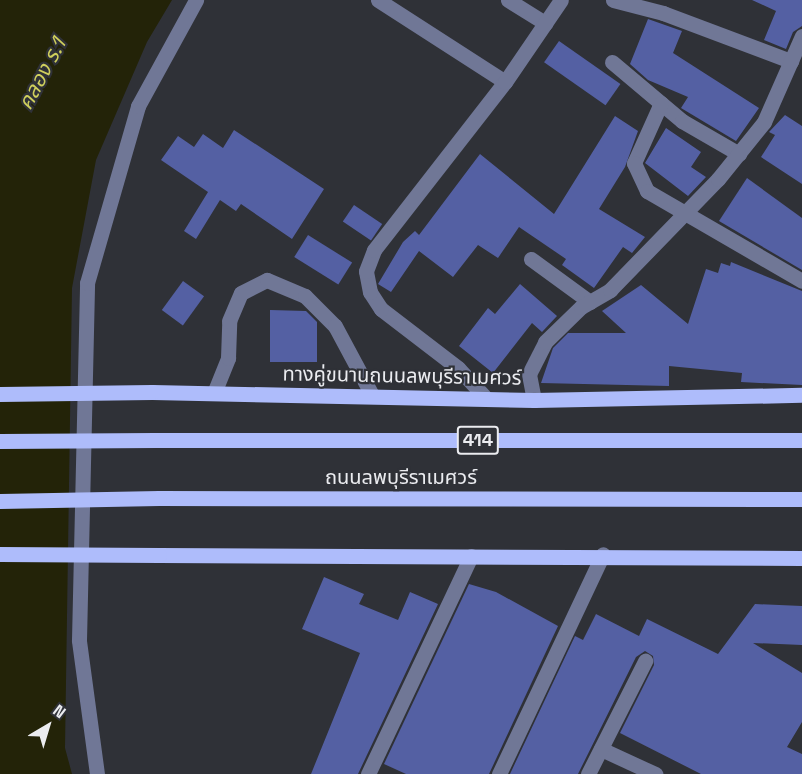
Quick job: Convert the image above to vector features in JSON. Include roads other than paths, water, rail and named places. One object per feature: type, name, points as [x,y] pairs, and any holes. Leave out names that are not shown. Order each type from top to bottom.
[{"type":"main road","name":"ทางคู่ขนานถนนลพบุรีราเมศวร์","points":[[0,393],[152,392],[484,396],[534,400],[802,395]]},
{"type":"main road","name":"ถนนลพบุรีราเมศวร์","points":[[0,441],[802,440]]},
{"type":"main road","name":"ถนนลพบุรีราเมศวร์","points":[[0,501],[159,498],[802,499]]},
{"type":"main road","points":[[0,554],[471,556],[603,554],[802,558]]},
{"type":"street","points":[[98,774],[79,640],[87,283],[138,106],[196,0]]},
{"type":"street","points":[[378,0],[505,82]]},
{"type":"street","points":[[508,0],[545,23]]},
{"type":"street","points":[[484,396],[459,368],[381,309],[370,292],[366,271],[374,250],[505,82],[561,0]]},
{"type":"street","points":[[613,0],[663,13],[791,61]]},
{"type":"street","points":[[534,400],[530,374],[545,342],[590,302],[610,290],[687,212],[739,153],[764,122],[802,36]]},
{"type":"street","points":[[612,62],[682,121],[739,153]]},
{"type":"street","points":[[661,103],[634,163],[647,190],[802,281]]},
{"type":"street","points":[[531,260],[590,302]]},
{"type":"street","points":[[214,393],[228,358],[229,321],[241,293],[267,280],[305,296],[335,326],[372,395]]},
{"type":"street","points":[[499,774],[603,554]]},
{"type":"street","points":[[368,774],[471,556]]},
{"type":"street","points":[[588,774],[645,662]]},
{"type":"street","points":[[601,749],[655,774]]},
{"type":"water","name":"คลอง ร.1","points":[[0,0],[172,0],[147,42],[96,160],[72,288],[65,748],[72,774],[0,774]]}]
